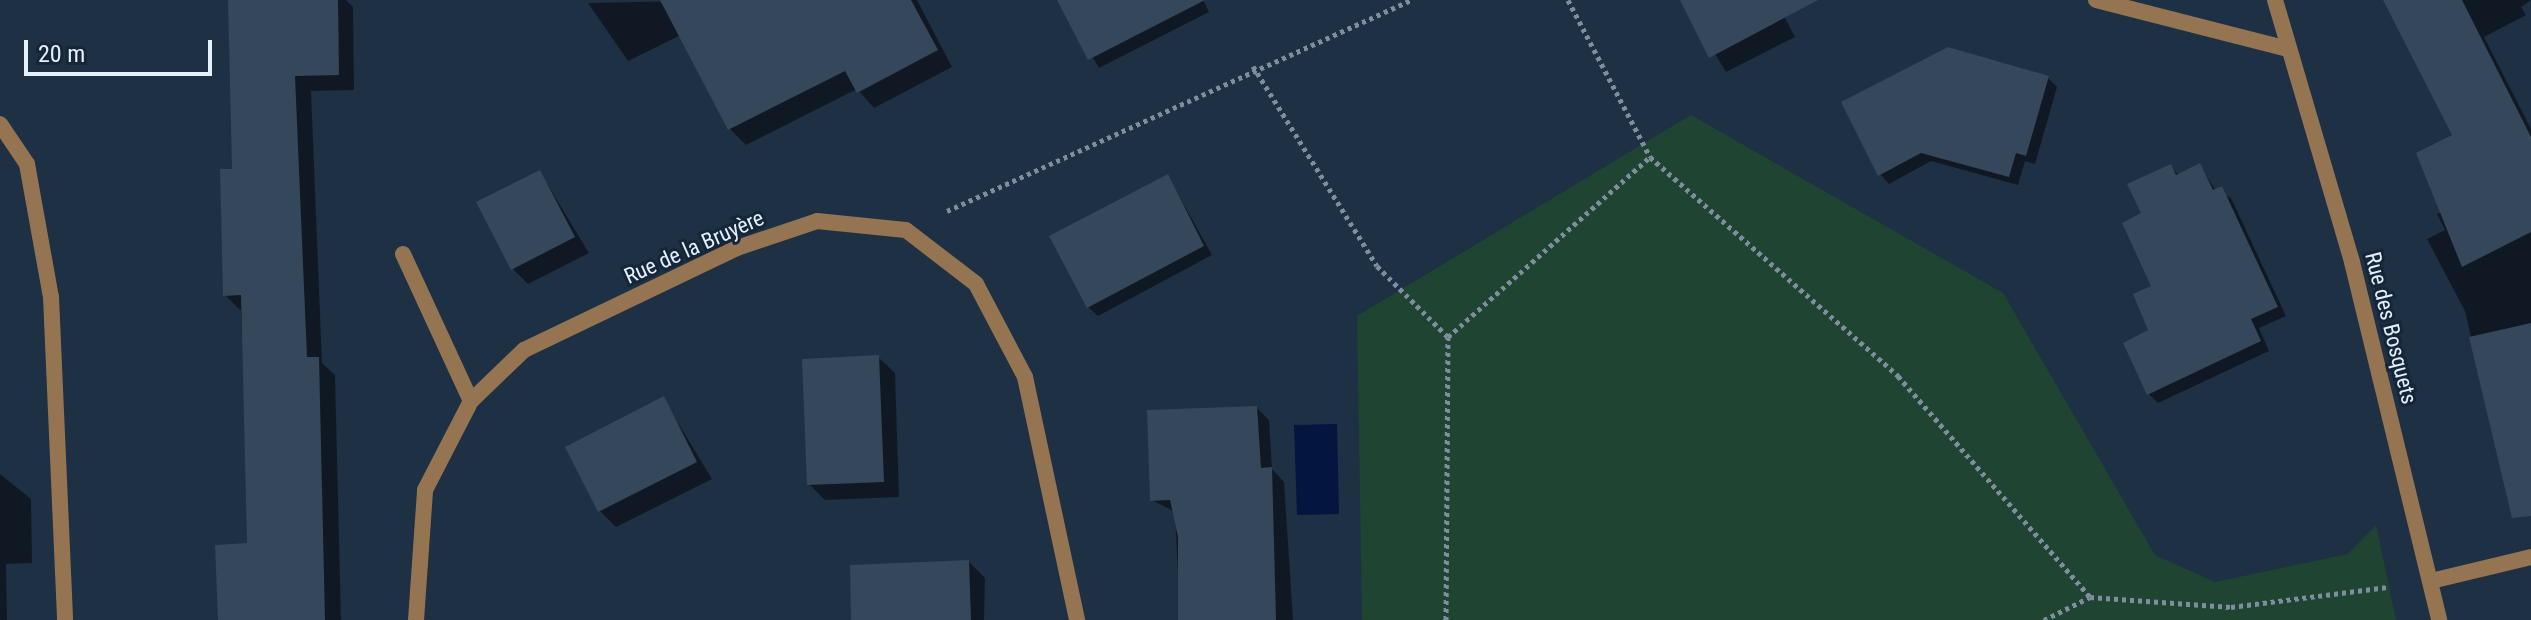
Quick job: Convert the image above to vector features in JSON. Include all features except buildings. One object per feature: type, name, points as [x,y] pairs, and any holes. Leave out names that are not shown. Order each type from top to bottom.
[{"type":"street","points":[[2096,0],[2288,49]]},
{"type":"street","name":"Rue des Bosquets","points":[[2275,0],[2352,262],[2439,620]]},
{"type":"street","points":[[0,124],[27,164],[51,297],[65,620]]},
{"type":"street","name":"Rue de la Bruyère","points":[[416,620],[425,490],[471,401],[524,350],[737,248],[817,221],[906,230]]},
{"type":"street","points":[[906,230],[976,284],[1025,377],[1077,620]]},
{"type":"street","points":[[403,254],[471,401]]},
{"type":"street","points":[[2431,581],[2531,557]]},
{"type":"path","points":[[906,230],[1253,66],[1411,0]]},
{"type":"path","points":[[1568,0],[1650,157],[1898,376],[2090,597]]},
{"type":"path","points":[[1253,66],[1377,266],[1448,337],[1446,620]]},
{"type":"path","points":[[1448,337],[1650,157]]},
{"type":"path","points":[[2044,620],[2090,597],[2231,607],[2431,581]]},
{"type":"green space","points":[[1691,115],[2003,293],[2155,555],[2215,582],[2348,554],[2376,525],[2396,620],[1362,620],[1357,316]]},
{"type":"water","points":[[1337,424],[1339,514],[1297,515],[1294,425]]}]
